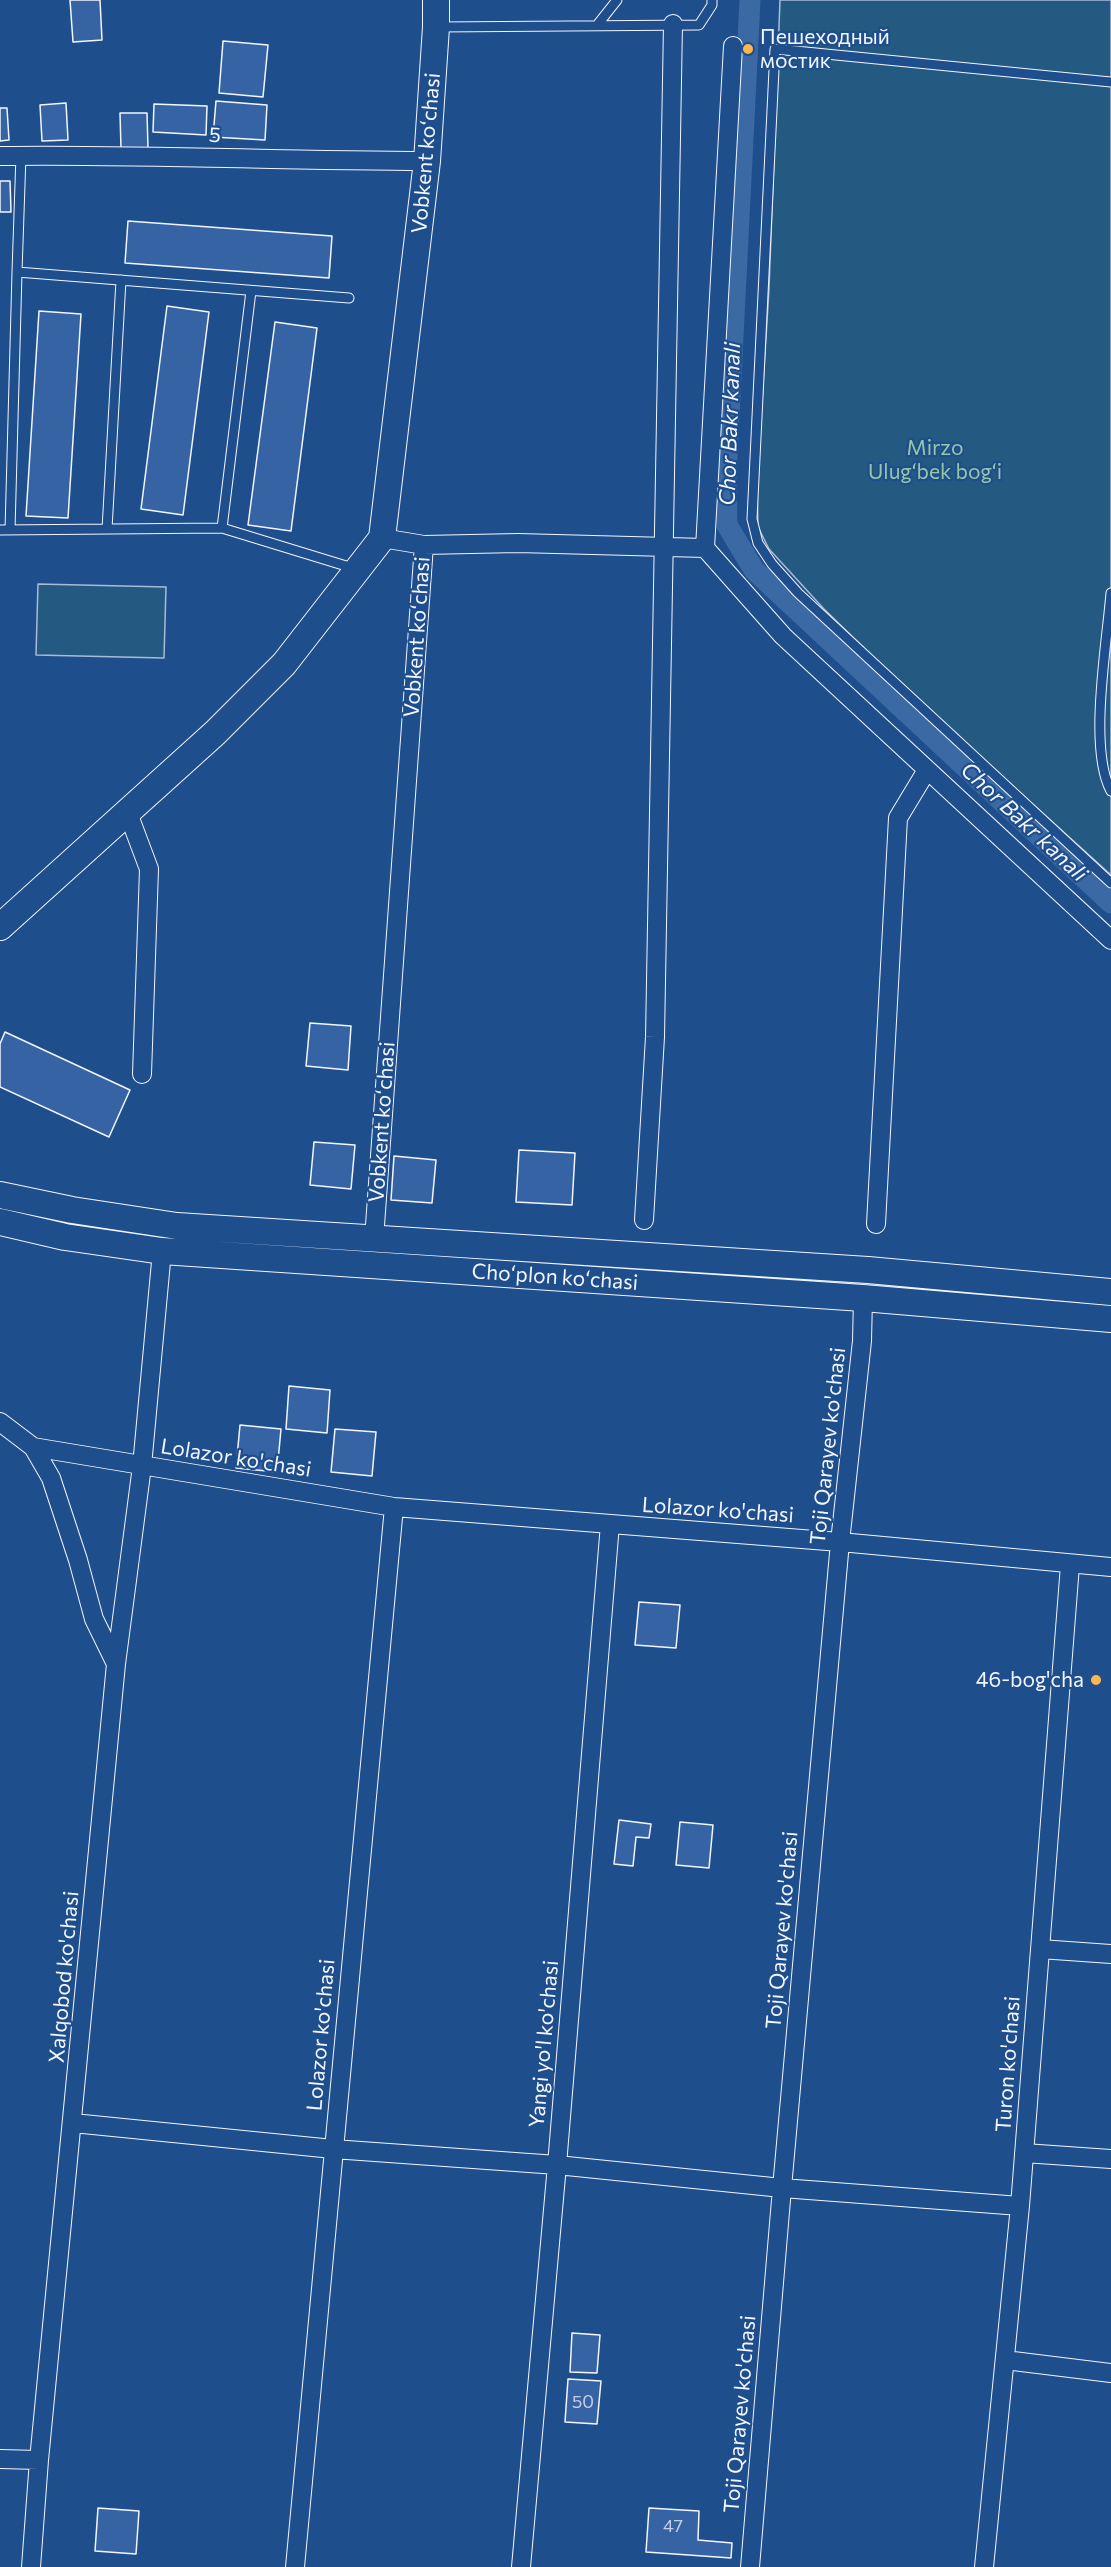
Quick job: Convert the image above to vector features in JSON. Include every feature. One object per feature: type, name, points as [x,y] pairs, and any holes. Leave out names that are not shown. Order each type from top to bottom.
[{"type":"main road","name":"Vobkent koʻchasi","points":[[382,538],[427,161],[436,0]]},
{"type":"main road","points":[[0,927],[215,733],[284,664],[382,538]]},
{"type":"main road","name":"Choʻplon koʻchasi","points":[[0,1195],[72,1210],[177,1226],[868,1270],[1111,1292]]},
{"type":"main road","name":"Choʻplon koʻchasi","points":[[0,1222],[65,1237],[162,1251],[863,1298],[1111,1319]]},
{"type":"street","points":[[644,1220],[655,1036],[673,24]]},
{"type":"street","points":[[705,548],[733,46]]},
{"type":"street","name":"5","points":[[0,156],[150,155],[294,161],[427,161]]},
{"type":"street","name":"Vobkent koʻchasi","points":[[374,1239],[424,545],[382,538]]},
{"type":"street","points":[[424,545],[518,543],[665,545],[705,548],[783,636],[1111,940]]},
{"type":"street","points":[[876,1224],[898,819],[927,770]]},
{"type":"street","points":[[128,813],[149,869],[142,1074]]},
{"type":"street","name":"Xalqobod ko'chasi","points":[[31,2567],[39,2460],[116,1664],[142,1466],[162,1251]]},
{"type":"street","name":"Toji Qarayev ko'chasi","points":[[750,2567],[840,1542],[862,1341],[863,1298]]},
{"type":"street","points":[[0,1422],[33,1447],[51,1478],[78,1560],[93,1619],[116,1664]]},
{"type":"street","name":"Lolazor ko'chasi","points":[[33,1447],[394,1507],[840,1542],[1111,1567]]},
{"type":"street","name":"Lolazor ko'chasi","points":[[295,2567],[394,1507]]},
{"type":"street","name":"Yangi yo'l ko'chasi","points":[[521,2567],[610,1524]]},
{"type":"street","name":"Turon ko'chasi","points":[[984,2567],[1020,2206],[1070,1564]]},
{"type":"street","points":[[1040,1949],[1111,1954]]},
{"type":"street","points":[[73,2123],[333,2149],[557,2165],[782,2188],[1020,2206]]},
{"type":"street","points":[[1024,2153],[1111,2159]]},
{"type":"street","points":[[1005,2360],[1111,2373]]},
{"type":"street","points":[[0,2459],[39,2460]]},
{"type":"lane","points":[[598,24],[617,0]]},
{"type":"lane","points":[[436,27],[699,25],[712,5],[712,0]]},
{"type":"lane","points":[[1111,82],[775,49],[752,519],[758,543],[772,564],[798,593],[1111,883]]},
{"type":"lane","points":[[10,530],[21,155]]},
{"type":"lane","points":[[17,272],[350,298]]},
{"type":"lane","points":[[107,529],[121,280]]},
{"type":"lane","points":[[222,528],[251,291]]},
{"type":"lane","points":[[0,530],[222,528],[358,570]]},
{"type":"lane","points":[[1111,593],[1101,713],[1101,753],[1106,782],[1111,791]]},
{"type":"green space","name":"Mirzo Ulugʻbek bogʻi","points":[[780,0],[1111,0],[1111,875],[912,695],[824,609],[769,549],[758,527],[757,482],[769,289]]},
{"type":"green space","points":[[38,584],[166,587],[164,658],[36,655]]},
{"type":"building","points":[[70,0],[100,0],[102,40],[73,42]]},
{"type":"building","points":[[223,41],[268,45],[263,97],[219,93]]},
{"type":"building","points":[[216,101],[267,105],[265,140],[213,137]]},
{"type":"building","points":[[66,103],[68,140],[42,141],[40,105]]},
{"type":"building","points":[[154,104],[207,106],[206,135],[153,132]]},
{"type":"building","points":[[0,108],[7,108],[9,140],[0,141]]},
{"type":"building","points":[[120,113],[147,113],[148,148],[121,149]]},
{"type":"building","points":[[0,181],[10,181],[11,212],[0,212]]},
{"type":"building","points":[[128,221],[332,236],[329,278],[125,263]]},
{"type":"building","points":[[167,306],[209,312],[183,515],[141,509]]},
{"type":"building","points":[[39,311],[81,314],[68,518],[26,516]]},
{"type":"building","points":[[275,322],[317,328],[291,531],[248,525]]},
{"type":"building","points":[[310,1023],[351,1026],[348,1070],[306,1066]]},
{"type":"building","points":[[5,1032],[130,1090],[109,1137],[0,1087],[0,1044]]},
{"type":"building","points":[[314,1142],[355,1145],[351,1189],[310,1185]]},
{"type":"building","points":[[519,1150],[575,1153],[572,1205],[516,1202]]},
{"type":"building","points":[[394,1156],[436,1160],[432,1203],[391,1200]]},
{"type":"building","points":[[289,1386],[330,1390],[327,1433],[286,1429]]},
{"type":"building","points":[[240,1425],[281,1429],[277,1472],[236,1468]]},
{"type":"building","points":[[335,1429],[376,1432],[372,1476],[331,1472]]},
{"type":"building","points":[[639,1602],[680,1605],[676,1648],[635,1645]]},
{"type":"building","points":[[619,1820],[651,1824],[649,1838],[636,1837],[633,1866],[614,1864]]},
{"type":"building","points":[[680,1822],[713,1825],[709,1868],[676,1865]]},
{"type":"building","points":[[572,2333],[600,2335],[597,2373],[570,2372]]},
{"type":"building","points":[[568,2379],[601,2381],[597,2424],[565,2422]]},
{"type":"building","points":[[98,2508],[139,2511],[136,2554],[95,2551]]},
{"type":"building","points":[[649,2508],[699,2511],[698,2540],[732,2543],[731,2558],[646,2552]]},
{"type":"waterway","name":"Chor Bakr kanali","points":[[750,0],[726,475],[727,525],[754,570],[1111,903]]},
{"type":"place","name":"Пешеходный мостик","points":[[748,49]]},
{"type":"place","name":"46-bog'cha","points":[[1096,1680]]}]
